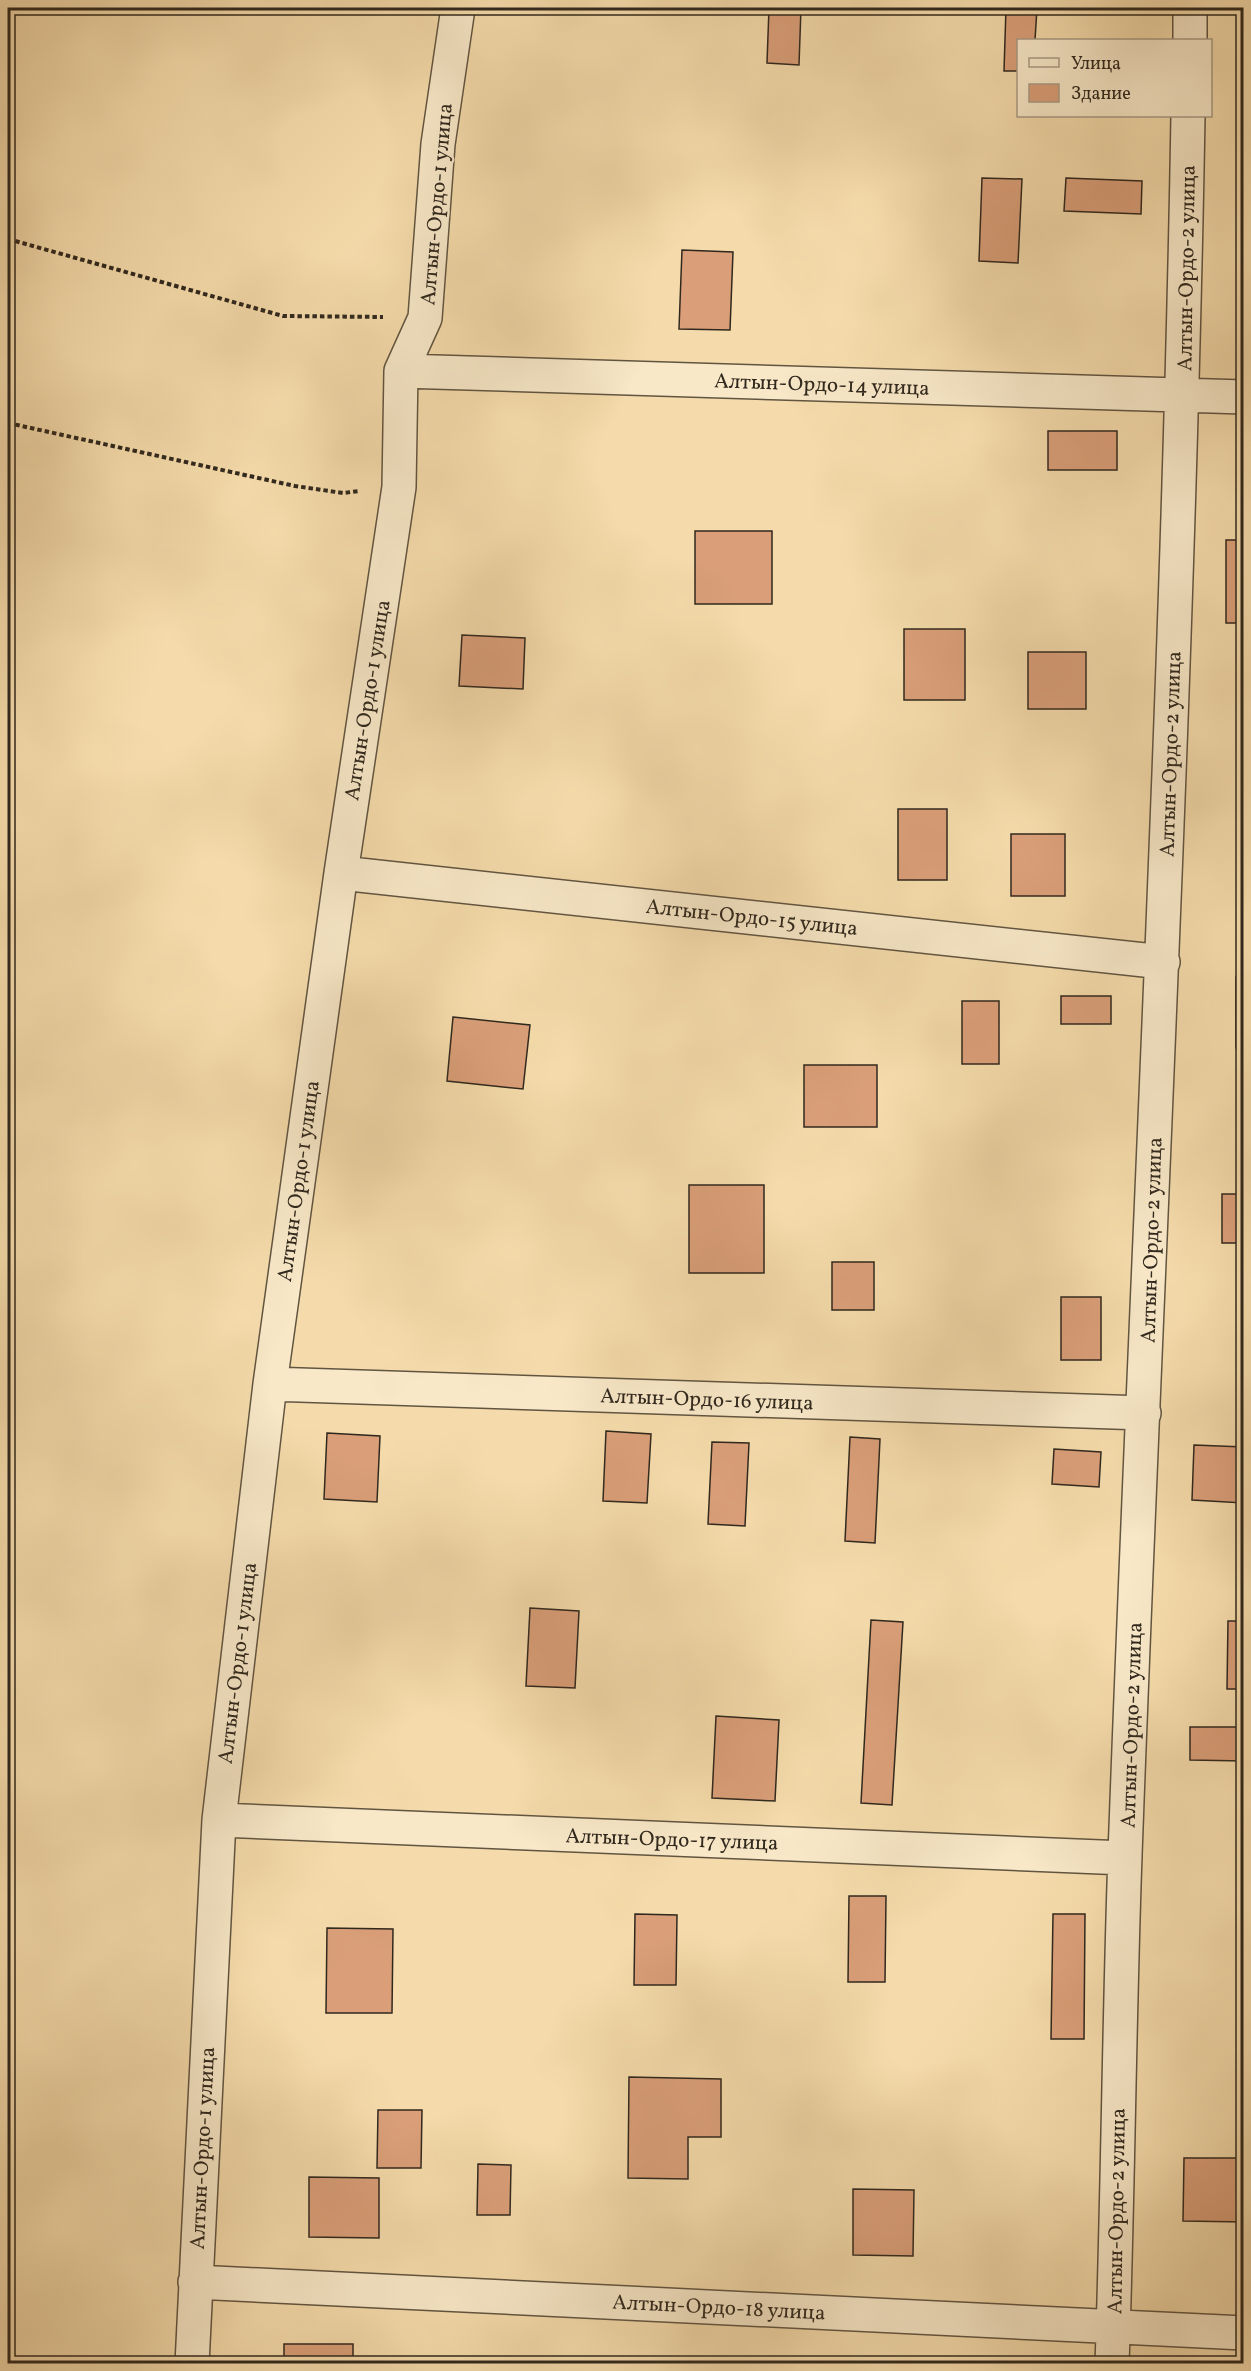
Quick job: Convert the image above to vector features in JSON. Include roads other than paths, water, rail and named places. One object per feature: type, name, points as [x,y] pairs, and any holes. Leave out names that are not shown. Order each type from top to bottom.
[{"type":"street","name":"Алтын-Ордо-1 улица","points":[[192,2364],[219,1820],[270,1384],[341,873],[399,487],[401,371],[425,318],[438,144],[458,8]]},
{"type":"street","points":[[1190,8],[1190,39]]},
{"type":"street","name":"Алтын-Ордо-2 улица","points":[[1112,2364],[1125,1858],[1163,962],[1184,395],[1188,117]]},
{"type":"street","name":"Алтын-Ордо-14 улица","points":[[401,371],[1244,397]]},
{"type":"street","name":"Алтын-Ордо-15 улица","points":[[341,873],[1163,962]]},
{"type":"street","name":"Алтын-Ордо-16 улица","points":[[270,1384],[1144,1413]]},
{"type":"street","name":"Алтын-Ордо-17 улица","points":[[219,1820],[1125,1858]]},
{"type":"street","name":"Алтын-Ордо-18 улица","points":[[195,2282],[1244,2333]]}]
